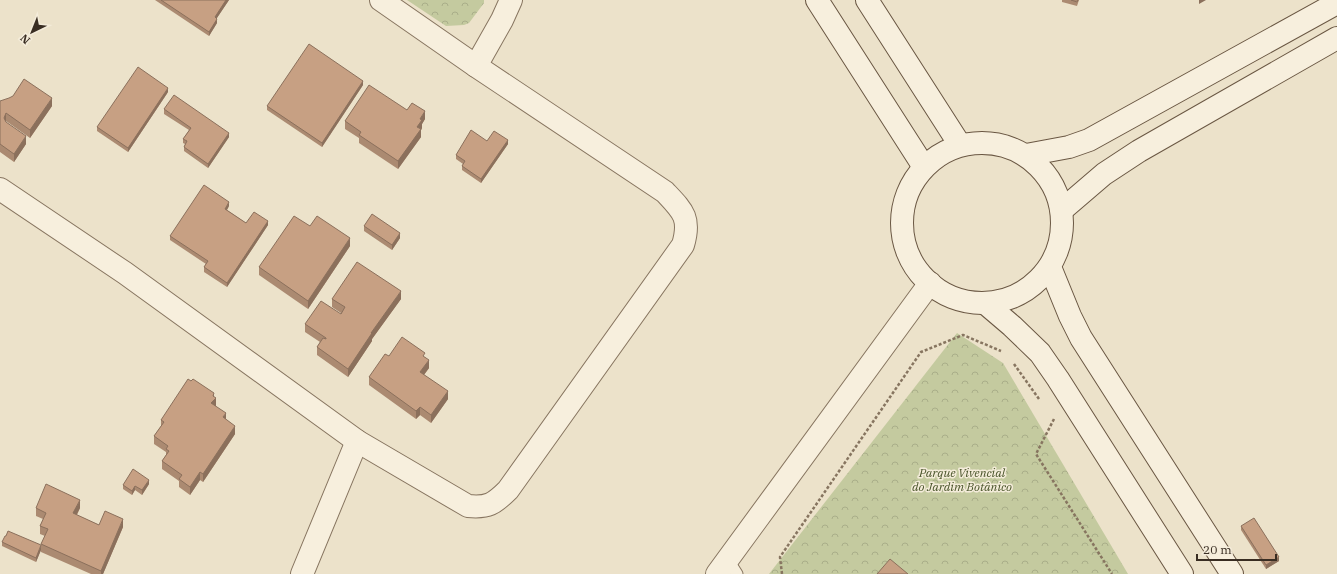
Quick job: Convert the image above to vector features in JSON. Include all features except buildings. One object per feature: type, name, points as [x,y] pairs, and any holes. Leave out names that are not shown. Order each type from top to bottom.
[{"type":"street","points":[[0,189],[125,273],[356,440],[468,506],[489,506],[508,490],[683,245],[687,232],[686,218],[665,192],[476,66],[381,0]]},
{"type":"street","points":[[476,66],[502,20],[511,0]]},
{"type":"street","points":[[817,0],[924,167]]},
{"type":"street","points":[[867,0],[960,145]]},
{"type":"street","points":[[1026,155],[1069,147],[1089,140],[1337,3]]},
{"type":"street","points":[[1062,210],[1104,174],[1139,151],[1337,38]]},
{"type":"street","points":[[983,142],[1005,146],[1026,155],[1043,170],[1055,189],[1062,210],[1061,240],[1050,267],[1032,286],[1010,298],[985,303],[965,301],[946,294],[930,283],[913,263],[904,239],[903,213],[910,189],[924,167],[940,154],[960,145],[983,142]]},
{"type":"street","points":[[1050,267],[1070,316],[1081,338],[1232,574]]},
{"type":"street","points":[[727,569],[930,283]]},
{"type":"street","points":[[985,303],[1040,353],[1058,378],[1182,574]]},
{"type":"street","points":[[302,574],[356,440]]},
{"type":"path","points":[[782,574],[780,556],[921,352],[963,335],[1005,353]]},
{"type":"path","points":[[1010,359],[1041,401]]},
{"type":"path","points":[[1050,413],[1054,419],[1036,454],[1112,574]]},
{"type":"green space","points":[[407,0],[484,0],[484,3],[469,23],[464,25],[446,26]]},
{"type":"green space","name":"Parque Vivencial do Jardim Botânico","points":[[957,333],[1003,363],[1128,574],[769,574]]}]
